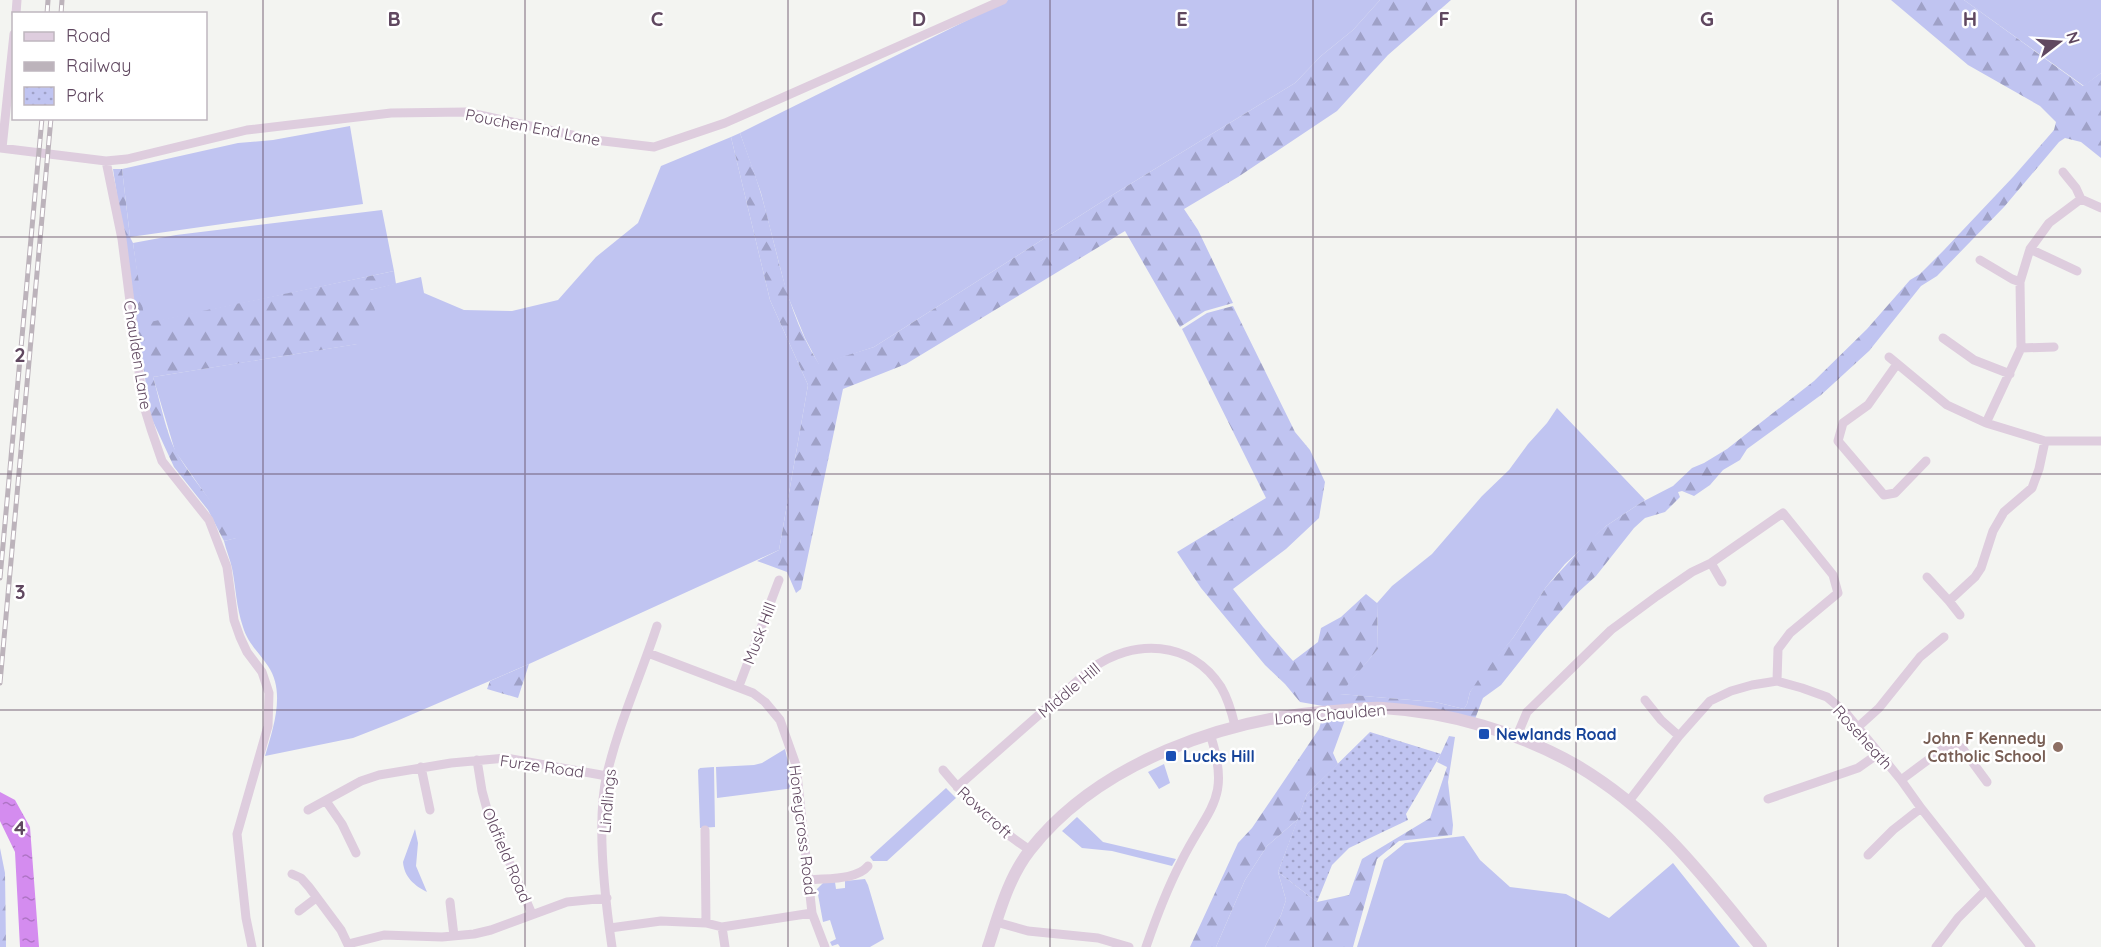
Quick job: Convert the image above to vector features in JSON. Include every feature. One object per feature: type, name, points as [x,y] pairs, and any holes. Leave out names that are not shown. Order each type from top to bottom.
[{"type":"street","name":"Pouchen End Lane","points":[[1,148],[106,161],[127,159],[247,130],[391,113],[466,112],[595,140],[654,147],[725,123],[1003,0]]},
{"type":"street","points":[[1,148],[12,52]]},
{"type":"street","name":"Chaulden Lane","points":[[106,161],[122,239],[143,403],[162,460],[209,520],[227,567],[234,620],[247,652],[262,672],[269,693],[268,726],[237,834],[246,918],[252,947]]},
{"type":"street","points":[[2063,172],[2076,188],[2081,199],[2101,208]]},
{"type":"street","points":[[1986,423],[2021,348],[2020,282],[2030,249],[2049,223],[2081,199]]},
{"type":"street","points":[[2030,249],[2076,271]]},
{"type":"street","points":[[1980,260],[2020,282]]},
{"type":"street","points":[[1943,338],[1974,360],[2010,374]]},
{"type":"street","points":[[2021,348],[2054,347]]},
{"type":"street","points":[[1889,357],[1947,405],[1986,423],[2045,441],[2101,441]]},
{"type":"street","points":[[1898,364],[1869,405],[1843,423],[1838,441],[1884,495],[1895,493],[1926,461]]},
{"type":"street","points":[[1949,601],[1975,577],[1981,568],[1993,531],[2004,512],[2031,488],[2039,469],[2045,441]]},
{"type":"street","points":[[1516,738],[1527,712],[1611,630],[1692,572],[1711,563],[1783,513],[1833,575],[1838,593],[1790,633],[1778,649],[1777,681]]},
{"type":"street","points":[[1711,563],[1722,582]]},
{"type":"street","points":[[1927,577],[1960,615]]},
{"type":"street","name":"Musk Hill","points":[[739,686],[778,580]]},
{"type":"street","name":"Lindlings","points":[[612,947],[603,831],[607,776],[657,626]]},
{"type":"street","points":[[1858,727],[1879,708],[1920,657],[1944,637]]},
{"type":"street","name":"Middle Hill","points":[[957,787],[1091,669],[1113,655],[1129,650],[1144,647],[1173,651],[1203,666],[1222,689],[1235,726]]},
{"type":"street","name":"Honeycross Road","points":[[648,653],[753,693],[765,702],[780,720],[796,765],[812,913],[825,947]]},
{"type":"street","name":"Roseheath","points":[[1629,801],[1679,736],[1710,702],[1731,691],[1777,681],[1827,697],[1858,727],[2031,947]]},
{"type":"street","points":[[1645,700],[1661,720],[1679,736]]},
{"type":"street","name":"Long Chaulden","points":[[988,947],[1013,878],[1030,850],[1052,824],[1094,791],[1132,768],[1210,734],[1235,726],[1310,713],[1380,708],[1416,711],[1490,728],[1576,765],[1629,801],[1661,828],[1686,854],[1761,947]]},
{"type":"street","points":[[1146,947],[1173,879],[1216,801],[1220,777],[1219,765],[1210,734]]},
{"type":"street","points":[[1901,780],[1952,744],[1962,748],[1988,782]]},
{"type":"street","points":[[1768,799],[1858,768],[1878,754]]},
{"type":"street","name":"Furze Road","points":[[308,810],[361,781],[421,767],[477,760],[506,758],[607,776]]},
{"type":"street","name":"Oldfield Road","points":[[477,760],[488,813],[532,914]]},
{"type":"street","points":[[421,767],[430,810]]},
{"type":"street","name":"Rowcroft","points":[[943,770],[957,787],[995,823],[1030,850]]},
{"type":"street","points":[[326,801],[342,824],[356,853]]},
{"type":"street","points":[[1868,855],[1893,830],[1921,808]]},
{"type":"street","points":[[705,830],[706,923]]},
{"type":"street","points":[[810,880],[851,875],[865,870],[868,866]]},
{"type":"street","points":[[292,874],[301,878],[341,930],[349,946],[384,934],[454,936],[491,930],[567,902],[607,898]]},
{"type":"street","points":[[1936,947],[1958,918],[1986,890]]},
{"type":"street","points":[[300,911],[316,898]]},
{"type":"street","points":[[450,902],[454,936]]},
{"type":"street","points":[[610,928],[662,921],[706,923],[722,927],[812,913]]},
{"type":"street","points":[[996,922],[1028,931],[1098,938],[1129,947]]},
{"type":"street","points":[[722,927],[725,947]]},
{"type":"green space","points":[[1008,0],[1380,0],[1353,30],[1321,56],[1295,83],[1114,194],[874,347],[819,365],[787,294],[761,193],[740,133]]},
{"type":"green space","points":[[1380,0],[1451,0],[1388,55],[1337,111],[1238,177],[1184,209],[1198,230],[1233,303],[1205,311],[1180,327],[1125,231],[906,364],[843,389],[801,589],[796,593],[787,572],[757,561],[779,550],[808,385],[770,300],[731,137],[740,133],[761,194],[784,282],[798,324],[819,364],[874,347],[1114,194],[1295,83],[1321,56],[1353,30]]},
{"type":"green space","points":[[1891,0],[1964,0],[2083,86],[2101,73],[2101,158],[2081,142],[2065,138],[2059,142],[2004,207],[1937,276],[1921,286],[1869,351],[1821,395],[1747,449],[1740,460],[1723,470],[1710,485],[1694,496],[1682,491],[1678,492],[1680,497],[1665,512],[1645,518],[1634,528],[1596,576],[1575,595],[1543,632],[1501,685],[1483,698],[1475,719],[1300,702],[1265,665],[1201,588],[1177,552],[1266,498],[1182,329],[1207,313],[1233,306],[1295,432],[1310,450],[1325,482],[1319,518],[1286,549],[1233,589],[1293,661],[1318,642],[1321,628],[1341,617],[1366,594],[1377,603],[1378,649],[1340,694],[1435,702],[1464,709],[1470,692],[1480,677],[1513,638],[1546,587],[1587,542],[1642,502],[1673,486],[1692,468],[1727,449],[1814,381],[1867,329],[1910,280],[1920,274],[1944,250],[2054,130],[2056,122],[2040,106],[1968,65]]},
{"type":"green space","points":[[1964,0],[2101,0],[2101,73],[2084,86]]},
{"type":"green space","points":[[350,126],[363,204],[130,237],[122,169],[238,143],[273,140]]},
{"type":"green space","points":[[731,137],[770,300],[808,385],[779,550],[529,664],[399,720],[353,738],[265,756],[276,711],[276,687],[268,666],[245,633],[241,619],[232,568],[224,541],[236,538],[175,451],[153,377],[357,344],[370,290],[421,277],[424,293],[464,310],[512,311],[558,300],[596,257],[638,223],[661,166]]},
{"type":"green space","points":[[113,169],[122,169],[130,237],[133,243],[145,323],[394,271],[396,284],[370,290],[378,323],[358,344],[153,377],[173,446],[237,538],[224,541],[208,510],[174,467],[151,417]]},
{"type":"green space","points":[[382,210],[394,271],[144,324],[133,243],[176,235]]},
{"type":"green space","points":[[1557,408],[1645,500],[1606,526],[1565,564],[1546,587],[1513,638],[1470,692],[1464,709],[1435,702],[1339,694],[1378,649],[1377,603],[1392,586],[1432,554],[1482,496],[1509,470]]},
{"type":"green space","points":[[529,664],[518,698],[487,689],[490,681]]},
{"type":"green space","points":[[1345,720],[1333,753],[1338,764],[1307,794],[1298,819],[1267,846],[1245,880],[1216,947],[1190,947],[1238,843],[1252,828],[1319,729],[1321,722]]},
{"type":"green space","points":[[1370,732],[1441,754],[1406,814],[1408,820],[1349,848],[1332,865],[1317,902],[1278,872],[1307,794]]},
{"type":"green space","points":[[1449,736],[1455,737],[1448,782],[1452,835],[1399,841],[1377,859],[1353,947],[1265,947],[1286,900],[1278,872],[1317,902],[1349,895],[1362,859],[1430,818],[1447,767],[1437,762]]},
{"type":"green space","points":[[785,749],[794,788],[717,798],[716,767],[762,763]]},
{"type":"green space","points":[[1164,764],[1170,783],[1159,789],[1148,772]]},
{"type":"green space","points":[[714,767],[715,827],[700,828],[698,770]]},
{"type":"green space","points":[[946,788],[956,798],[887,861],[873,861],[870,857]]},
{"type":"green space","points":[[1077,817],[1103,842],[1176,859],[1172,866],[1112,851],[1082,848],[1062,831]]},
{"type":"green space","points":[[1298,819],[1278,872],[1286,900],[1265,947],[1216,947],[1245,880],[1267,846]]},
{"type":"green space","points":[[415,829],[418,843],[416,866],[427,892],[411,880],[405,872],[403,862]]},
{"type":"green space","points":[[1464,836],[1480,860],[1510,887],[1566,894],[1609,918],[1673,863],[1740,947],[1357,947],[1384,860],[1405,843]]},
{"type":"green space","points":[[0,848],[5,873],[6,947],[0,947]]},
{"type":"green space","points":[[865,879],[884,939],[870,947],[840,947],[838,944],[832,946],[830,942],[836,939],[830,920],[823,922],[817,889],[823,883],[835,882],[836,889],[845,888],[845,881]]},
{"type":"water","points":[[0,792],[15,800],[30,827],[39,947],[20,947],[15,852],[0,821]]},
{"type":"railway","points":[[47,12],[48,0]]},
{"type":"railway","points":[[61,12],[62,0]]},
{"type":"railway","points":[[0,578],[42,120]]},
{"type":"railway","points":[[0,683],[51,120]]},
{"type":"place","name":"Newlands Road","points":[[1484,734]]},
{"type":"place","name":"John F Kennedy Catholic School","points":[[2058,747]]},
{"type":"place","name":"Lucks Hill","points":[[1171,756]]}]
